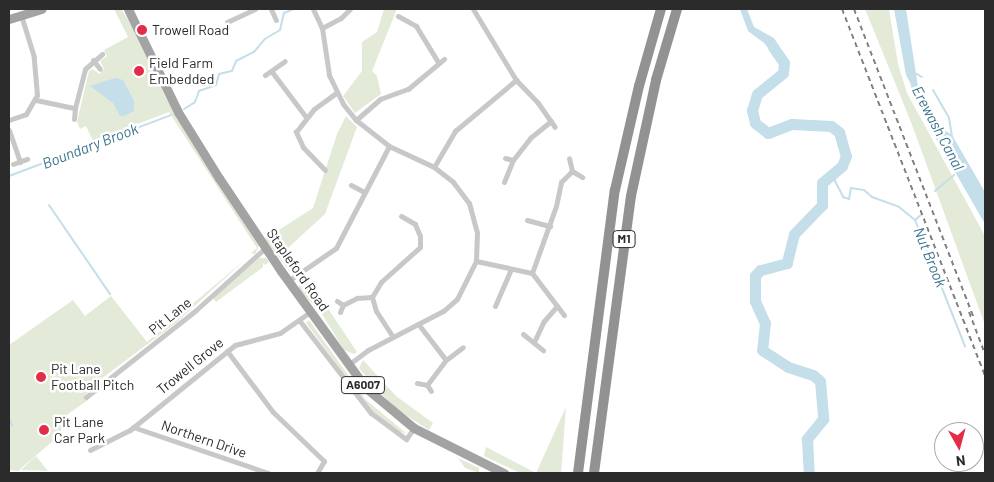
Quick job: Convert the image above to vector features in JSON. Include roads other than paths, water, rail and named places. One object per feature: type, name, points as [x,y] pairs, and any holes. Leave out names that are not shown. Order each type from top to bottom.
[{"type":"highway","name":"M1","points":[[578,473],[615,190],[638,86],[661,9]]},
{"type":"highway","name":"M1","points":[[594,473],[631,196],[656,80],[677,9]]},
{"type":"main road","points":[[9,19],[41,9]]},
{"type":"main road","name":"Stapleford Road","points":[[128,9],[178,112],[265,248],[348,364],[377,400],[414,428],[504,473]]},
{"type":"street","points":[[227,22],[255,9]]},
{"type":"street","points":[[271,9],[276,20]]},
{"type":"street","points":[[313,9],[322,28],[329,75],[336,93],[356,120],[389,146],[434,167],[453,182],[469,203],[477,232],[476,261],[457,299],[443,312],[393,337],[348,364]]},
{"type":"street","points":[[322,28],[341,18],[350,9]]},
{"type":"street","points":[[473,9],[516,80],[538,103],[555,127]]},
{"type":"street","points":[[9,120],[26,114],[36,100],[34,57],[21,15]]},
{"type":"street","points":[[398,16],[416,26],[438,62]]},
{"type":"street","points":[[402,27],[404,20]]},
{"type":"street","points":[[74,119],[83,73],[93,60],[102,54]]},
{"type":"street","points":[[356,120],[385,94],[408,89],[438,62],[444,59]]},
{"type":"street","points":[[93,60],[100,69]]},
{"type":"street","points":[[265,75],[272,72],[286,60]]},
{"type":"street","points":[[272,72],[306,117]]},
{"type":"street","points":[[434,167],[456,131],[516,80]]},
{"type":"street","points":[[325,170],[297,138],[296,132],[306,117],[336,93]]},
{"type":"street","points":[[36,100],[75,108]]},
{"type":"street","points":[[504,182],[513,160],[530,138],[551,121]]},
{"type":"street","points":[[9,130],[20,162]]},
{"type":"street","points":[[288,281],[336,248],[352,222],[364,192],[389,146]]},
{"type":"street","points":[[505,158],[513,160]]},
{"type":"street","points":[[569,158],[572,171],[582,177]]},
{"type":"street","points":[[14,164],[27,159]]},
{"type":"street","points":[[532,273],[550,226],[561,182],[572,171]]},
{"type":"street","points":[[351,185],[364,192]]},
{"type":"street","points":[[393,337],[376,311],[372,297],[391,268],[413,257],[421,244],[415,224],[401,216]]},
{"type":"street","points":[[527,220],[550,226]]},
{"type":"street","name":"Pit Lane","points":[[86,397],[196,310],[265,248]]},
{"type":"street","points":[[476,261],[532,273],[564,314]]},
{"type":"street","points":[[495,306],[512,270]]},
{"type":"street","points":[[340,312],[344,305],[362,297],[372,297]]},
{"type":"street","points":[[336,301],[344,305]]},
{"type":"street","points":[[534,342],[544,320],[557,306]]},
{"type":"street","name":"Trowell Grove","points":[[90,450],[133,427],[226,351],[243,341],[276,335],[310,312]]},
{"type":"street","name":"Stapleford Road","points":[[299,320],[371,413],[406,439],[414,428]]},
{"type":"street","points":[[419,325],[446,360]]},
{"type":"street","points":[[523,334],[543,350]]},
{"type":"street","points":[[428,385],[446,360],[463,347]]},
{"type":"street","points":[[226,351],[273,412],[324,462],[317,473]]},
{"type":"street","points":[[417,383],[428,385]]},
{"type":"street","points":[[428,385],[431,391]]},
{"type":"street","name":"Northern Drive","points":[[133,427],[268,473]]},
{"type":"water","points":[[740,9],[747,9],[754,27],[774,38],[785,56],[778,60],[764,43],[748,31]]},
{"type":"water","points":[[894,9],[906,9],[919,93],[916,94],[906,75]]},
{"type":"water","points":[[115,78],[123,80],[134,101],[134,111],[124,116],[120,116],[113,103],[90,86]]},
{"type":"water","points":[[921,97],[935,124],[952,135],[985,192],[985,224],[932,132],[918,99]]},
{"type":"waterway","name":"Boundary Brook","points":[[184,109],[195,102],[199,91],[216,85],[219,74],[232,71],[236,61],[254,52],[265,39],[280,30],[284,13],[294,9]]},
{"type":"waterway","points":[[773,47],[784,63],[783,73],[757,94],[752,110],[755,123],[768,133],[792,124],[831,126],[839,132],[846,156],[842,166],[822,183],[822,205],[794,234],[787,263],[760,270],[755,276],[755,301],[765,323],[762,350],[788,367],[813,375],[820,381],[823,419],[807,439],[809,473]]},
{"type":"waterway","points":[[913,72],[922,77]]},
{"type":"waterway","name":"Erewash Canal","points":[[914,86],[924,106]]},
{"type":"waterway","points":[[933,90],[949,118],[952,136]]},
{"type":"waterway","name":"Boundary Brook","points":[[9,176],[171,115]]},
{"type":"waterway","name":"Nut Brook","points":[[832,175],[843,197],[849,199],[851,188],[864,190],[872,197],[899,207],[915,220],[965,346]]},
{"type":"waterway","points":[[935,191],[954,175]]},
{"type":"waterway","points":[[49,205],[110,294]]},
{"type":"waterway","name":"Nut Brook","points":[[915,220],[921,215]]},
{"type":"waterway","points":[[9,419],[12,425]]},
{"type":"railway","points":[[842,9],[985,375]]},
{"type":"railway","points":[[854,9],[974,319]]},
{"type":"railway","points":[[969,312],[985,354]]},
{"type":"place","name":"Trowell Road","points":[[142,30]]},
{"type":"place","name":"Field Farm Embedded","points":[[139,71]]},
{"type":"place","name":"Pit Lane Football Pitch","points":[[41,377]]},
{"type":"place","name":"Pit Lane Car Park","points":[[44,430]]}]
